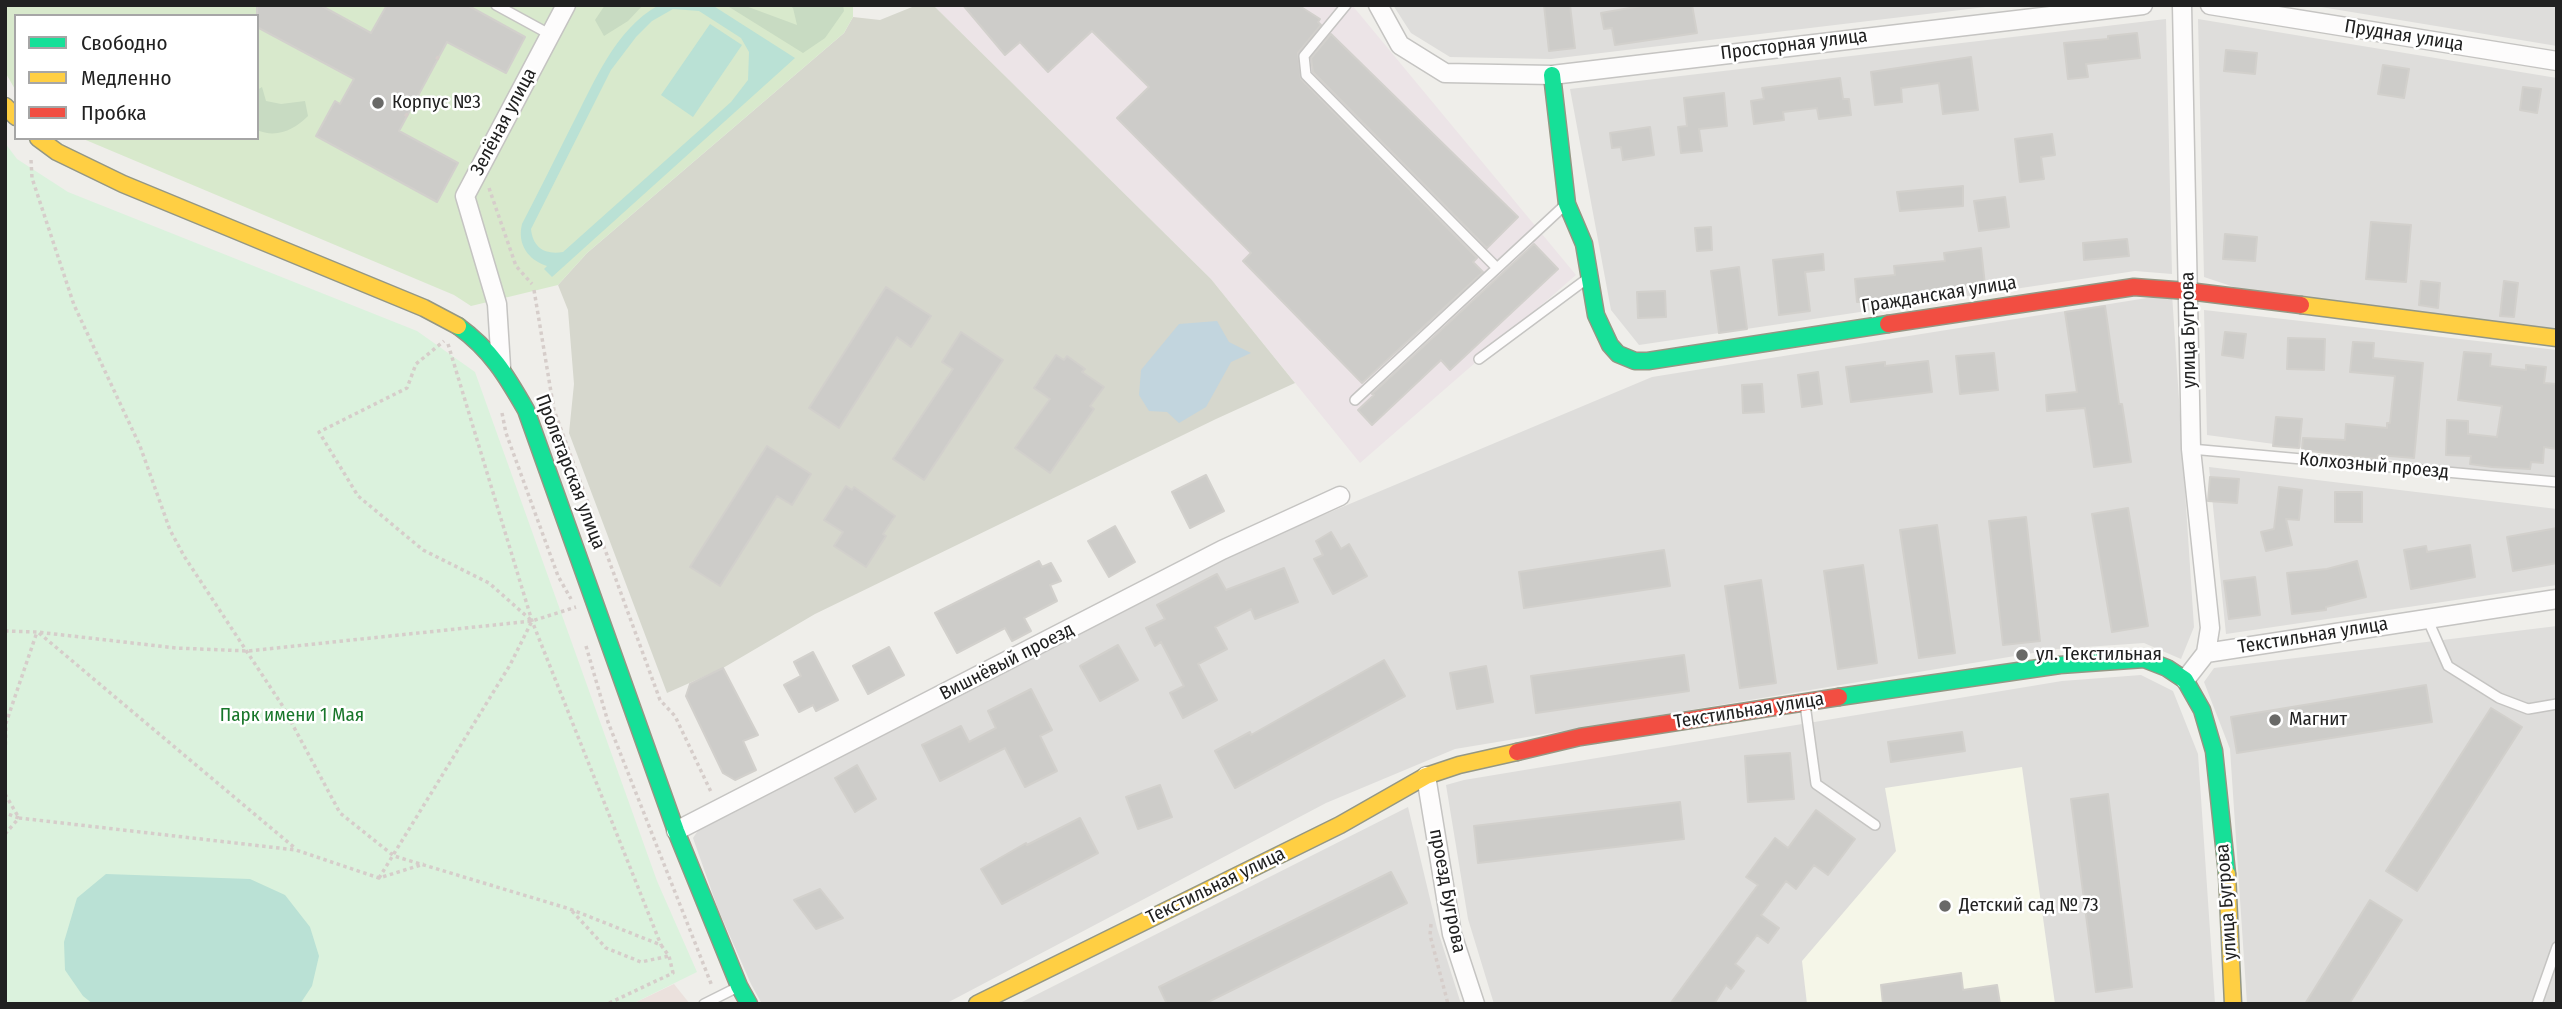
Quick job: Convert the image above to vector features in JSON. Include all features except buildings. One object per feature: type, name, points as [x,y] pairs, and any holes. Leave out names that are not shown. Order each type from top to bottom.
[{"type":"street","name":"Зелёная улица","points":[[501,367],[497,304],[466,196],[566,5]]},
{"type":"street","name":"Просторная улица","points":[[1378,5],[1400,45],[1445,73],[1552,75],[2143,5]]},
{"type":"street","name":"улица Бугрова","points":[[2182,5],[2191,449],[2210,628],[2206,653]]},
{"type":"street","name":"Прудная улица","points":[[2210,5],[2557,61]]},
{"type":"street","name":"Гражданская улица","points":[[1552,75],[1567,204],[1584,244],[1596,315],[1610,345],[1618,354],[1635,361],[2134,287],[2557,338]]},
{"type":"street","name":"Пролетарская улица","points":[[41,140],[57,152],[123,184],[424,308],[482,344],[501,367],[526,410],[676,831],[739,986],[749,1004]]},
{"type":"street","name":"Вишнёвый проезд","points":[[676,831],[1222,550],[1340,496]]},
{"type":"street","name":"Текстильная улица","points":[[2206,653],[2557,599]]},
{"type":"street","points":[[2185,680],[2206,653]]},
{"type":"street","name":"Текстильная улица","points":[[976,1004],[1340,825],[1426,776],[1459,765],[1580,737],[2060,665],[2144,659],[2167,668],[2185,680]]},
{"type":"street","name":"улица Бугрова","points":[[2185,680],[2202,710],[2214,751],[2225,864],[2233,1004]]},
{"type":"street","name":"проезд Бугрова","points":[[1426,776],[1452,934],[1475,1004]]},
{"type":"lane","points":[[496,5],[551,35]]},
{"type":"lane","points":[[1346,5],[1304,56],[1306,75],[1497,268]]},
{"type":"lane","points":[[1355,400],[1567,204]]},
{"type":"lane","points":[[1479,359],[1590,277]]},
{"type":"lane","name":"Колхозный проезд","points":[[2191,449],[2557,482]]},
{"type":"lane","points":[[2427,618],[2448,666],[2499,698],[2528,709],[2557,704]]},
{"type":"lane","points":[[1805,702],[1816,784],[1875,825]]},
{"type":"lane","points":[[2537,1004],[2557,947]]},
{"type":"lane","points":[[704,1004],[739,986]]},
{"type":"path","points":[[436,57],[442,60]]},
{"type":"path","points":[[405,114],[411,118]]},
{"type":"path","points":[[41,164],[31,158],[32,178],[74,305],[140,446],[170,530],[184,556],[282,705],[340,813],[394,856],[570,909],[661,945]]},
{"type":"path","points":[[481,166],[516,265],[532,284]]},
{"type":"path","points":[[534,290],[554,410],[660,700],[676,716],[719,808]]},
{"type":"path","points":[[437,334],[456,347]]},
{"type":"path","points":[[446,339],[416,364],[407,388],[319,432],[358,496],[423,550],[489,583],[532,621]]},
{"type":"path","points":[[446,339],[532,621],[661,945],[669,956],[673,973],[607,1004]]},
{"type":"path","points":[[5,631],[37,632],[121,643],[248,651],[532,621],[575,607],[558,576],[506,433],[501,411]]},
{"type":"path","points":[[379,878],[510,665],[532,621]]},
{"type":"path","points":[[5,759],[6,723],[37,632]]},
{"type":"path","points":[[37,632],[296,849]]},
{"type":"path","points":[[5,794],[19,818]]},
{"type":"path","points":[[5,813],[19,818],[296,849],[379,878],[425,864]]},
{"type":"path","points":[[5,834],[19,818]]},
{"type":"path","points":[[570,909],[606,948],[641,962],[669,956]]},
{"type":"path","points":[[1431,916],[1430,935],[1448,1004]]},
{"type":"shaded area","points":[[917,5],[933,5],[1211,279],[1295,383],[815,614],[723,668],[667,693],[569,433],[574,384],[568,310],[558,285],[587,253],[844,33],[853,17],[880,20]]},
{"type":"shaded area","points":[[933,5],[1352,5],[1576,275],[1360,463],[1211,279]]},
{"type":"shaded area","points":[[1393,5],[2002,5],[1551,59],[1450,57],[1411,33]]},
{"type":"shaded area","points":[[2309,5],[2557,5],[2557,46]]},
{"type":"shaded area","points":[[2166,19],[2172,274],[2135,271],[1639,345],[1611,310],[1570,89]]},
{"type":"shaded area","points":[[2198,19],[2557,78],[2557,330],[2273,300],[2204,277]]},
{"type":"shaded area","points":[[2172,294],[2194,627],[2181,659],[2144,643],[2057,649],[1455,749],[1326,803],[945,1004],[762,1004],[751,984],[718,909],[693,838],[701,826],[1259,542],[1652,377]]},
{"type":"shaded area","points":[[2204,310],[2557,350],[2557,482],[2207,435]]},
{"type":"shaded area","points":[[2209,467],[2557,509],[2557,585],[2226,634]]},
{"type":"shaded area","points":[[2557,626],[2557,1004],[2247,1004],[2230,749],[2204,682],[2214,668]]},
{"type":"shaded area","points":[[2141,675],[2173,691],[2198,754],[2215,1004],[1494,1004],[1468,919],[1446,785],[2062,681]]},
{"type":"shaded area","name":"Детский сад № 73","points":[[2022,767],[2055,1004],[1807,1004],[1802,961],[1896,851],[1885,788]]},
{"type":"shaded area","points":[[1408,807],[1437,928],[1461,1004],[1018,1004]]},
{"type":"shaded area","points":[[674,984],[690,1004],[632,1004]]},
{"type":"green space","points":[[5,5],[853,5],[853,17],[844,33],[587,253],[558,285],[471,306],[454,295],[86,140],[259,140],[259,14],[14,14],[14,88],[5,72]]},
{"type":"green space","points":[[605,5],[643,5],[628,21],[604,36],[595,20]]},
{"type":"green space","points":[[659,5],[712,5],[795,58],[552,277],[544,269],[547,266],[534,260],[526,250],[521,238],[522,224],[607,59],[629,28]],"holes":[[[673,9],[699,11],[741,38],[749,52],[748,80],[731,102],[563,252],[541,249],[534,241],[531,229],[611,70],[652,21]]]},
{"type":"green space","points":[[726,5],[743,5],[797,25],[793,8],[789,5],[843,5],[844,11],[825,38],[803,53]]},
{"type":"green space","points":[[710,24],[742,45],[693,117],[661,95]]},
{"type":"green space","points":[[262,87],[266,101],[281,104],[305,101],[308,116],[285,131],[264,133],[259,131],[259,89]]},
{"type":"green space","name":"Парк имени 1 Мая","points":[[5,143],[17,159],[68,192],[417,331],[475,372],[657,881],[697,972],[632,1004],[5,1004]]},
{"type":"green space","points":[[106,874],[250,879],[285,895],[310,927],[319,956],[312,986],[300,1004],[93,1004],[83,996],[65,970],[64,942],[77,898]]},
{"type":"water","points":[[1217,321],[1229,342],[1251,353],[1231,362],[1206,407],[1179,423],[1167,412],[1149,411],[1139,395],[1141,370],[1179,324]]},
{"type":"traffic: fast","points":[[1552,75],[1567,204],[1584,244],[1596,315],[1610,345],[1618,354],[1635,361],[1648,361],[1888,324]]},
{"type":"traffic: fast","points":[[458,326],[480,344],[497,364],[526,410],[676,831],[739,986],[749,1004]]},
{"type":"traffic: fast","points":[[1839,697],[2060,665],[2144,659],[2167,668],[2185,680],[2202,710],[2214,751],[2227,874]]},
{"type":"traffic: slow","points":[[5,106],[14,115]]},
{"type":"traffic: slow","points":[[41,140],[57,152],[123,184],[424,308],[458,326]]},
{"type":"traffic: slow","points":[[2301,305],[2557,338]]},
{"type":"traffic: slow","points":[[977,1004],[1340,825],[1426,776],[1459,765],[1517,752]]},
{"type":"traffic: slow","points":[[2227,874],[2233,1004]]},
{"type":"traffic: jam","points":[[1888,324],[2134,287],[2301,305]]},
{"type":"traffic: jam","points":[[1517,752],[1580,737],[1839,697]]},
{"type":"place","name":"Корпус №3","points":[[378,103]]},
{"type":"place","name":"ул. Текстильная","points":[[2022,655]]},
{"type":"place","name":"Магнит","points":[[2275,720]]},
{"type":"place","name":"Детский сад № 73","points":[[1945,906]]}]
